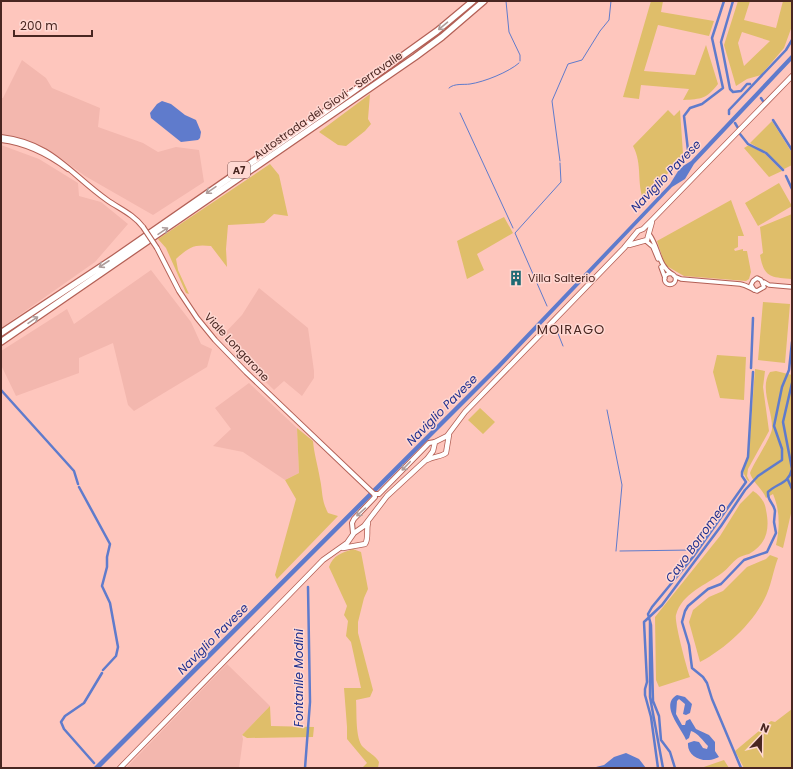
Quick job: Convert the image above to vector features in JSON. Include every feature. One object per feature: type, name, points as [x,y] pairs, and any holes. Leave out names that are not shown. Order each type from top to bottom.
[{"type":"highway","name":"Autostrada dei Giovi - Serravalle","points":[[1,333],[114,258],[329,109],[437,31],[473,1]]},
{"type":"highway","name":"Autostrada dei Giovi - Serravalle","points":[[1,342],[415,57],[442,37],[484,1]]},
{"type":"main road","points":[[359,546],[352,543],[354,534],[352,523],[375,497],[374,494],[379,494],[428,443],[441,440],[450,433],[465,412],[624,248],[639,230],[643,229],[653,219],[792,76]]},
{"type":"main road","name":"Viale Longarone","points":[[1,138],[40,152],[63,166],[130,214],[143,227],[157,248],[179,291],[197,318],[215,340],[251,377],[374,494]]},
{"type":"main road","points":[[624,248],[640,241],[646,241],[653,219]]},
{"type":"main road","points":[[643,229],[649,233]]},
{"type":"main road","points":[[636,235],[640,241]]},
{"type":"main road","points":[[433,451],[437,455],[443,456],[446,453],[450,433]]},
{"type":"main road","points":[[441,440],[447,444]]},
{"type":"main road","points":[[423,464],[433,451],[435,442]]},
{"type":"main road","points":[[120,768],[323,560],[348,542],[354,534],[371,518],[387,496],[423,464],[437,455]]},
{"type":"main road","points":[[338,550],[365,544],[367,529],[371,518]]},
{"type":"main road","points":[[354,534],[363,532],[367,537]]},
{"type":"street","points":[[649,233],[656,245],[663,267],[673,275],[683,279],[740,284],[759,291],[769,285]]},
{"type":"street","points":[[646,241],[654,248],[668,284],[675,283],[683,279]]},
{"type":"street","points":[[665,278],[668,274],[673,275]]},
{"type":"street","points":[[673,275],[675,283]]},
{"type":"street","points":[[740,284],[759,278],[769,285],[792,287]]},
{"type":"street","points":[[754,280],[751,284],[754,290]]},
{"type":"street","points":[[763,281],[763,288]]},
{"type":"shaded area","points":[[651,1],[663,1],[661,12],[714,21],[709,36],[658,25],[644,71],[695,75],[706,45],[718,84],[707,95],[695,99],[683,100],[689,89],[641,85],[639,99],[623,97]]},
{"type":"shaded area","points":[[738,1],[750,1],[744,20],[776,28],[783,1],[792,1],[792,26],[784,48],[761,75],[747,79],[736,86],[724,45]],"holes":[[[742,32],[770,41],[744,66],[738,43]]]},
{"type":"shaded area","points":[[22,60],[46,78],[52,88],[100,108],[98,127],[143,143],[158,152],[176,147],[199,150],[204,182],[153,215],[85,176],[62,159],[37,145],[1,136],[1,98],[3,98]]},
{"type":"shaded area","points":[[370,94],[368,119],[371,124],[365,131],[346,146],[338,145],[319,132]]},
{"type":"shaded area","points":[[668,110],[674,116],[680,110],[683,154],[665,177],[665,180],[644,202],[640,187],[638,160],[633,146]]},
{"type":"shaded area","points":[[772,121],[792,153],[792,165],[784,169],[766,152],[750,143]]},
{"type":"shaded area","points":[[1,145],[39,159],[78,183],[79,196],[101,202],[128,224],[95,262],[1,328]]},
{"type":"shaded area","points":[[749,145],[765,154],[782,171],[769,177],[744,148]]},
{"type":"shaded area","points":[[270,164],[279,175],[288,216],[274,214],[264,223],[228,225],[226,249],[227,267],[211,246],[196,246],[185,252],[176,259],[178,270],[189,294],[186,293],[166,248],[158,239]]},
{"type":"shaded area","points":[[779,183],[792,206],[758,226],[745,203]]},
{"type":"shaded area","points":[[731,200],[744,236],[738,236],[738,247],[734,249],[735,251],[743,249],[743,251],[747,251],[751,272],[749,279],[746,281],[684,276],[665,265],[657,241]]},
{"type":"shaded area","points":[[792,214],[792,279],[774,277],[766,272],[762,263],[760,255],[763,253],[760,227]]},
{"type":"shaded area","points":[[504,217],[513,233],[477,254],[484,270],[467,279],[457,241]]},
{"type":"shaded area","points":[[151,270],[191,322],[201,344],[212,349],[207,367],[134,411],[128,405],[113,343],[79,358],[79,373],[16,396],[1,365],[1,351],[67,309],[74,324]]},
{"type":"shaded area","points":[[259,288],[308,328],[314,378],[302,396],[284,381],[274,390],[241,358],[245,354],[224,334],[242,315]]},
{"type":"shaded area","points":[[763,302],[790,304],[785,363],[758,360]]},
{"type":"shaded area","points":[[717,355],[746,357],[744,400],[720,398],[713,372]]},
{"type":"shaded area","points":[[755,369],[765,371],[763,387],[769,431],[748,469],[747,476],[750,482],[747,480],[743,472],[749,450]]},
{"type":"shaded area","points":[[776,371],[792,375],[792,509],[783,548],[776,545],[779,519],[773,494],[766,498],[753,480],[750,473],[771,433],[772,422],[766,385],[770,372]]},
{"type":"shaded area","points":[[249,383],[297,428],[299,473],[285,480],[243,452],[213,446],[231,429],[215,408]]},
{"type":"shaded area","points":[[480,408],[495,422],[483,434],[468,420]]},
{"type":"shaded area","points":[[297,428],[313,441],[324,504],[328,513],[338,516],[277,579],[275,575],[296,499],[285,480],[299,473]]},
{"type":"shaded area","points":[[753,491],[765,504],[768,523],[766,535],[760,546],[755,550],[738,558],[724,571],[695,590],[683,601],[679,607],[676,619],[681,645],[690,677],[659,687],[656,680],[655,617],[720,536],[740,504]]},
{"type":"shaded area","points":[[353,549],[361,552],[368,589],[364,598],[358,622],[358,633],[373,690],[370,697],[356,700],[358,732],[360,743],[379,762],[378,768],[362,768],[367,763],[347,739],[344,688],[361,688],[351,642],[346,636],[348,621],[344,615],[347,606],[329,567],[335,557]]},
{"type":"shaded area","points":[[770,555],[778,558],[768,590],[759,609],[736,636],[719,650],[700,662],[689,622],[693,610],[709,597],[723,591],[747,567],[766,559]]},
{"type":"shaded area","points":[[227,664],[270,706],[242,735],[243,739],[239,768],[126,768]]},
{"type":"shaded area","points":[[270,706],[271,726],[314,727],[313,737],[247,738],[242,735]]},
{"type":"shaded area","points":[[792,709],[792,768],[744,768],[735,751],[771,721],[775,722]]},
{"type":"shaded area","points":[[724,760],[729,768],[701,768]]},
{"type":"water","points":[[792,54],[792,60],[694,164],[685,179],[672,187],[500,368],[100,768],[93,768],[497,365],[670,184],[680,168],[691,161]]},
{"type":"water","points":[[162,101],[171,104],[185,115],[196,120],[201,132],[198,140],[181,142],[151,118],[150,113],[157,104]]},
{"type":"water","points":[[677,695],[685,697],[692,704],[690,713],[686,715],[683,714],[685,704],[679,699],[677,701],[676,714],[682,725],[685,725],[686,721],[690,719],[696,729],[709,735],[715,742],[715,751],[719,757],[711,760],[705,760],[697,758],[691,753],[688,743],[694,741],[699,742],[703,748],[707,749],[708,746],[698,735],[691,731],[689,738],[686,740],[671,711],[670,705],[672,699]]},
{"type":"water","points":[[626,753],[639,759],[646,768],[592,768],[604,765],[614,757]]},
{"type":"waterway","points":[[506,1],[509,32],[520,55],[520,61]]},
{"type":"waterway","points":[[560,161],[552,101],[568,64],[582,60],[600,31],[609,20],[611,1]]},
{"type":"waterway","name":"Naviglio Pavese","points":[[688,150],[684,116],[690,108],[702,104],[723,88],[712,38],[724,1]]},
{"type":"waterway","points":[[733,1],[721,42],[730,89],[733,92],[741,91],[747,84],[750,84]]},
{"type":"waterway","name":"Cavo Borromeo","points":[[729,114],[729,110],[786,50],[792,40]]},
{"type":"waterway","points":[[449,88],[454,85],[476,83],[489,79],[509,70],[519,63]]},
{"type":"waterway","points":[[460,113],[513,228]]},
{"type":"waterway","points":[[773,120],[792,150]]},
{"type":"waterway","name":"Cavo Borromeo","points":[[735,123],[738,128]]},
{"type":"waterway","name":"Cavo Borromeo","points":[[740,134],[748,144],[766,153],[783,170]]},
{"type":"waterway","points":[[547,306],[515,233],[561,182],[560,163]]},
{"type":"waterway","name":"Cavo Borromeo","points":[[786,176],[792,189]]},
{"type":"waterway","points":[[751,368],[753,318]]},
{"type":"waterway","points":[[555,326],[563,346]]},
{"type":"waterway","name":"Cavo Borromeo","points":[[658,768],[651,717],[645,695],[647,682],[644,622],[662,605],[721,526],[745,490],[758,476],[782,460],[782,449],[774,426],[782,387],[789,370],[792,342]]},
{"type":"waterway","points":[[675,768],[670,752],[661,740],[659,716],[653,701],[651,625],[648,614],[693,557],[746,482],[742,476],[742,472],[748,457],[753,372]]},
{"type":"waterway","points":[[741,768],[712,699],[707,683],[703,677],[692,668],[689,645],[682,622],[688,606],[708,589],[721,584],[744,560],[767,552],[776,533],[774,522],[775,511],[768,492],[788,478],[792,469],[783,422],[792,383]]},
{"type":"waterway","points":[[1,390],[74,471],[78,484]]},
{"type":"waterway","points":[[607,410],[622,485],[616,551]]},
{"type":"waterway","points":[[788,480],[792,489]]},
{"type":"waterway","points":[[79,487],[110,544],[107,557],[107,567],[102,586],[110,603],[118,647],[116,656],[103,670]]},
{"type":"waterway","points":[[620,551],[693,550],[696,552]]},
{"type":"waterway","name":"Fontanile Modini","points":[[305,768],[310,702],[308,587]]},
{"type":"waterway","name":"Cavo Borromeo","points":[[650,622],[650,697],[663,768]]},
{"type":"waterway","points":[[94,763],[64,729],[61,722],[65,716],[84,703],[102,673]]},
{"type":"place","name":"Villa Salterio","points":[[516,278]]},
{"type":"district","name":"MOIRAGO","points":[[571,329]]}]
